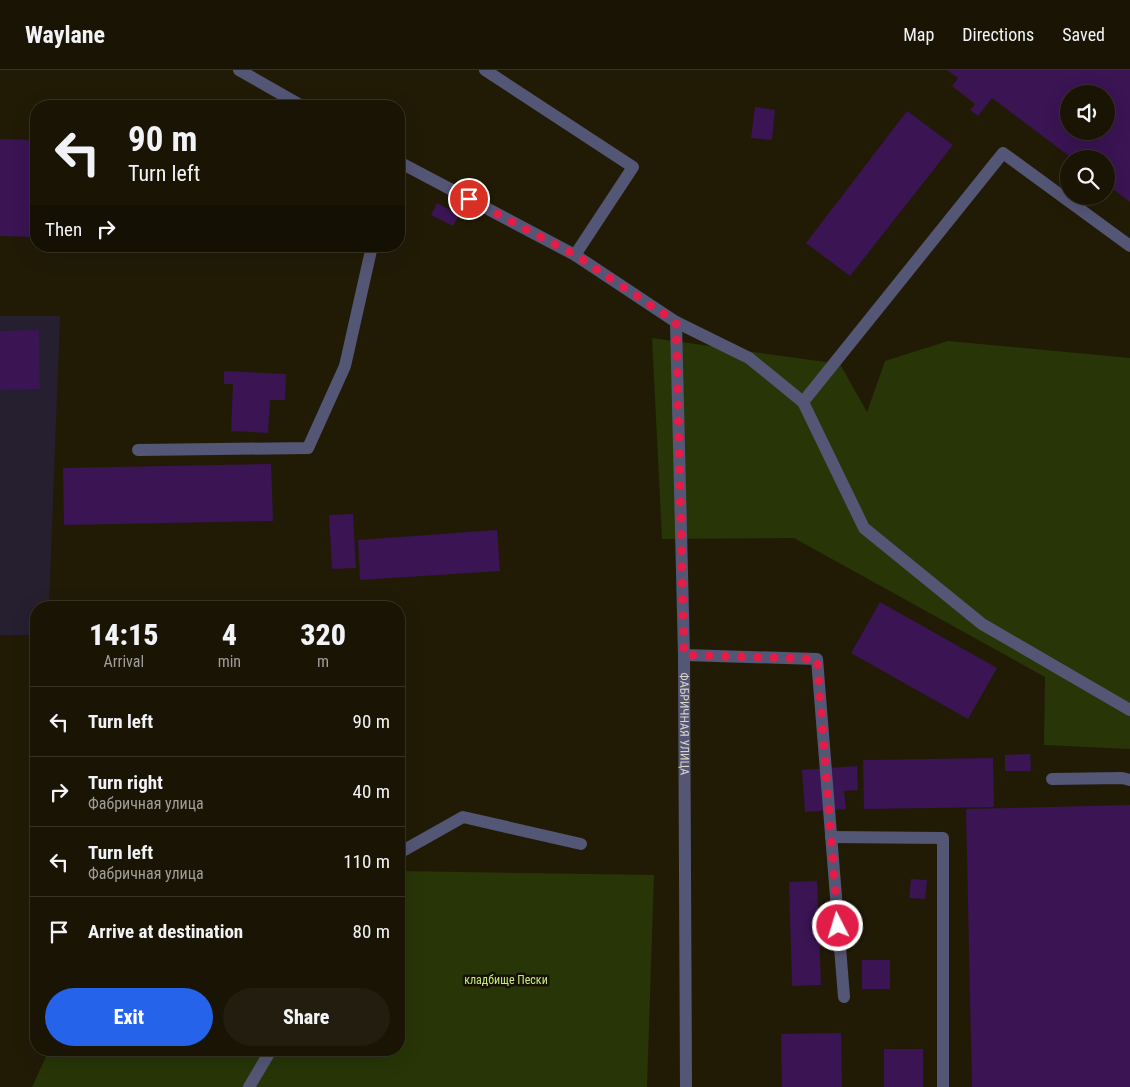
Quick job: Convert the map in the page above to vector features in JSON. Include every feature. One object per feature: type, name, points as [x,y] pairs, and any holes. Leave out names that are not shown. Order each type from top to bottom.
[{"type":"street","points":[[239,70],[292,100]]},
{"type":"street","points":[[485,70],[633,168],[575,255]]},
{"type":"street","points":[[803,402],[1003,153],[1130,246]]},
{"type":"street","points":[[405,165],[575,255],[676,322],[749,358],[803,402],[864,528],[982,624],[1130,710]]},
{"type":"street","points":[[138,450],[308,448],[345,366],[371,252]]},
{"type":"street","name":"ФАБРИЧНАЯ УЛИЦА","points":[[676,322],[684,655],[686,1087]]},
{"type":"street","points":[[684,655],[817,659],[844,997]]},
{"type":"street","points":[[1052,779],[1122,778],[1130,780]]},
{"type":"street","points":[[405,849],[463,817],[581,844]]},
{"type":"street","points":[[831,838],[943,838],[943,1087]]},
{"type":"street","points":[[249,1087],[268,1056]]},
{"type":"shaded area","points":[[0,316],[60,316],[49,601],[30,601],[30,635],[0,635]]},
{"type":"green space","points":[[652,338],[840,364],[867,412],[885,361],[948,341],[1130,358],[1130,749],[1044,745],[1045,677],[794,538],[662,539]]},
{"type":"green space","name":"кладбище Пески","points":[[405,871],[654,875],[647,1087],[32,1087],[46,1056],[405,1056]]},
{"type":"building","points":[[947,70],[1130,70],[1130,202],[1115,191],[1115,150],[1061,150],[992,98],[978,116],[970,110],[975,104],[952,86],[958,78]]},
{"type":"building","points":[[755,107],[775,110],[772,140],[751,138]]},
{"type":"building","points":[[907,111],[953,145],[850,276],[806,243]]},
{"type":"building","points":[[0,139],[30,140],[30,237],[0,236]]},
{"type":"building","points":[[437,203],[459,215],[453,226],[431,215]]},
{"type":"building","points":[[39,330],[40,389],[0,390],[0,331]]},
{"type":"building","points":[[224,371],[286,374],[285,400],[270,400],[268,433],[231,431],[233,384],[224,384]]},
{"type":"building","points":[[271,464],[273,521],[64,525],[63,468]]},
{"type":"building","points":[[353,514],[356,568],[332,569],[329,515]]},
{"type":"building","points":[[497,530],[500,571],[360,580],[358,540]]},
{"type":"building","points":[[880,602],[997,668],[968,719],[851,653]]},
{"type":"building","points":[[1030,754],[1031,771],[1005,771],[1005,755]]},
{"type":"building","points":[[993,758],[994,807],[864,809],[863,760]]},
{"type":"building","points":[[857,766],[858,790],[844,791],[846,809],[805,812],[802,770]]},
{"type":"building","points":[[1130,805],[1130,1087],[972,1087],[966,809]]},
{"type":"building","points":[[911,879],[927,880],[925,899],[909,898]]},
{"type":"building","points":[[817,881],[821,985],[792,986],[789,882]]},
{"type":"building","points":[[862,960],[890,960],[890,989],[862,989]]},
{"type":"building","points":[[841,1033],[842,1087],[782,1087],[781,1034]]},
{"type":"building","points":[[884,1049],[923,1049],[923,1087],[884,1087]]},
{"type":"route","points":[[469,199],[575,255],[676,322],[684,655],[817,659],[838,926]]}]
